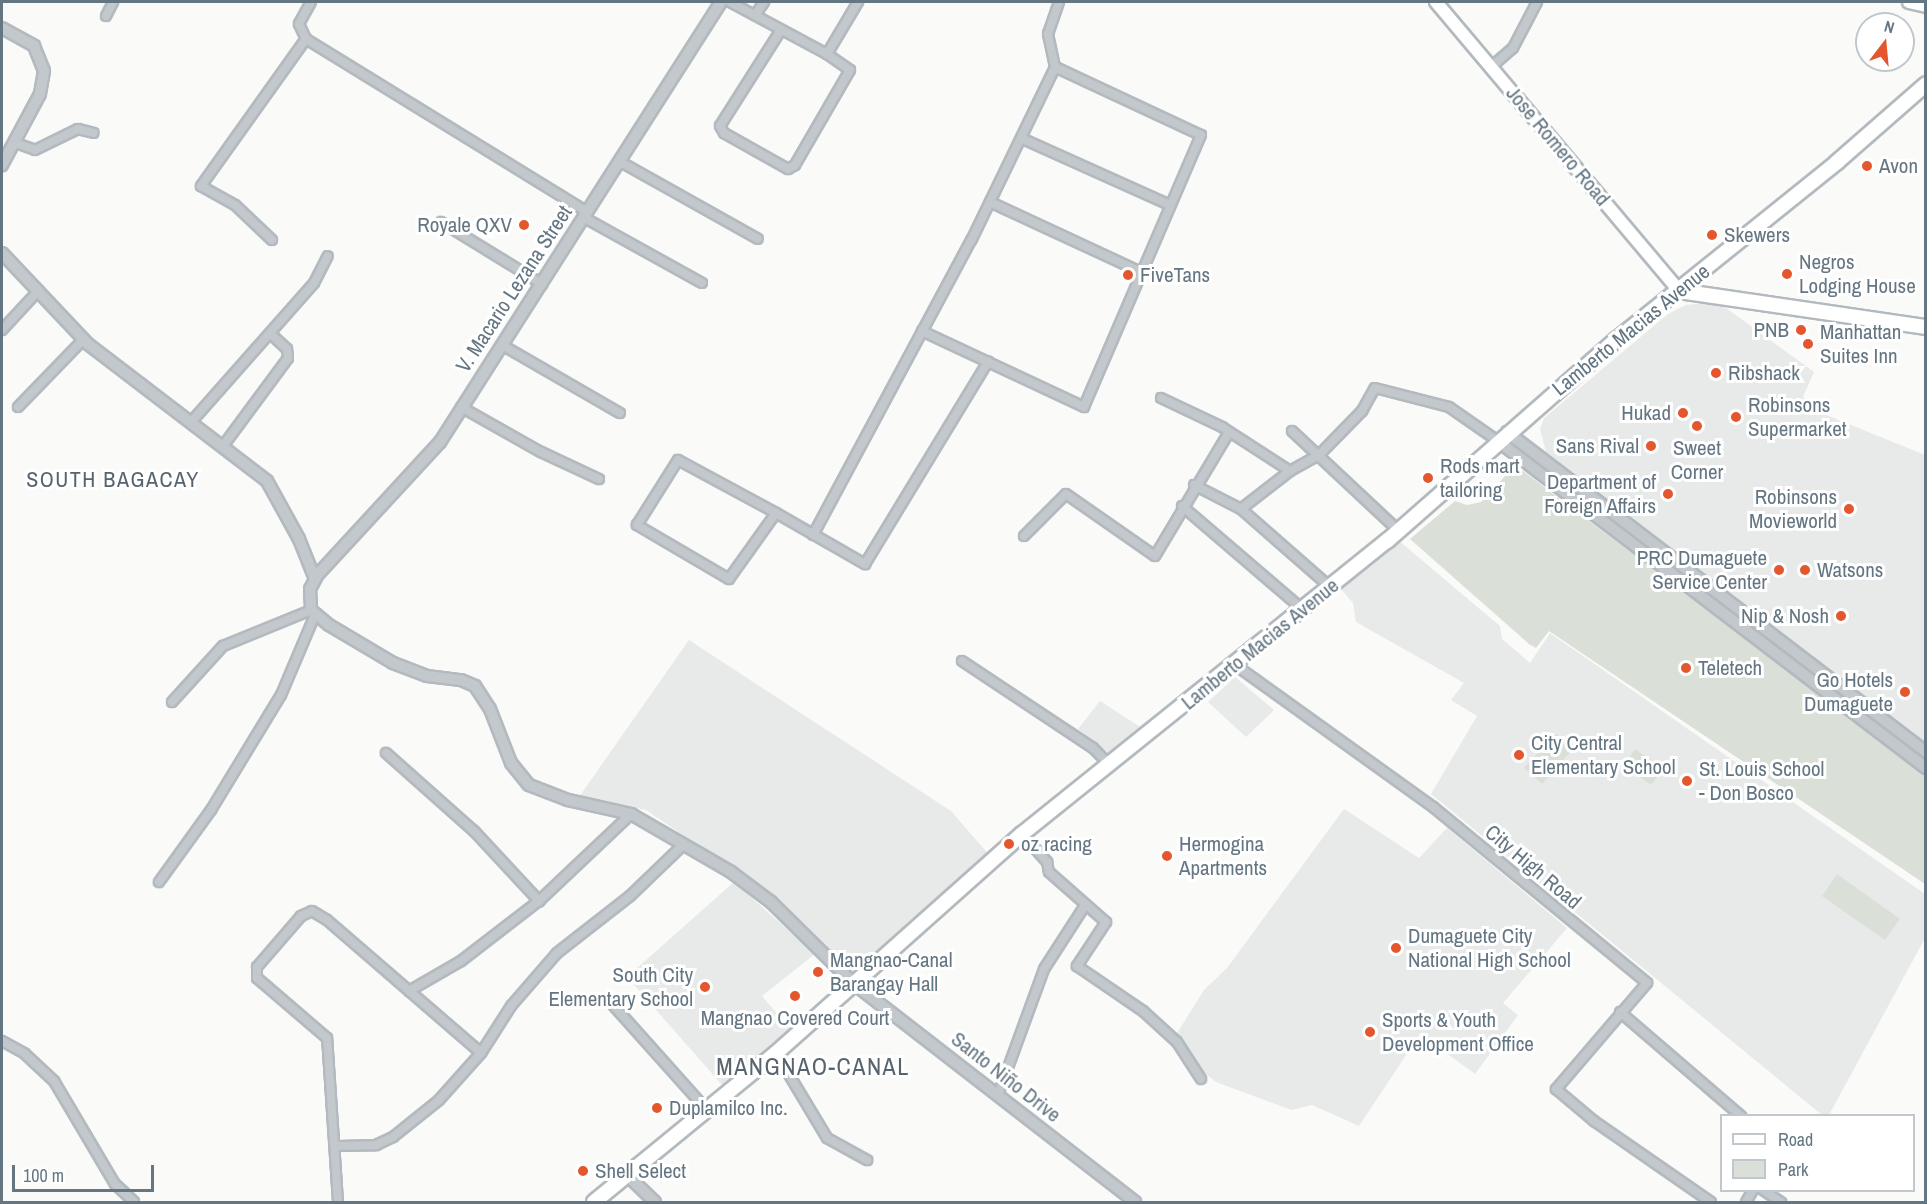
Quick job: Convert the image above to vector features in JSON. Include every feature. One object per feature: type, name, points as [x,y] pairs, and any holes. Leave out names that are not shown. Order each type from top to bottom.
[{"type":"main road","name":"Jose Romero Road","points":[[1436,2],[1680,291]]},
{"type":"main road","points":[[1910,2],[1926,6]]},
{"type":"main road","name":"Lamberto Macias Avenue","points":[[594,1203],[776,1053],[853,982],[1022,834],[1399,531],[1503,436],[1634,324],[1680,291],[1926,84]]},
{"type":"main road","points":[[1680,291],[1926,327]]},
{"type":"street","points":[[106,16],[112,2]]},
{"type":"street","points":[[311,2],[298,24],[306,39],[585,215],[702,282]]},
{"type":"street","name":"V. Macario Lezana Street","points":[[315,579],[440,442],[721,2]]},
{"type":"street","points":[[730,2],[827,54],[850,70],[795,165],[788,169],[724,133],[720,126],[781,30]]},
{"type":"street","points":[[755,15],[764,2]]},
{"type":"street","points":[[827,54],[858,2]]},
{"type":"street","points":[[813,535],[1023,139],[1055,67],[1048,34],[1059,2]]},
{"type":"street","points":[[1491,67],[1513,48],[1537,2]]},
{"type":"street","points":[[2,28],[34,46],[42,58],[44,71],[40,94],[2,165]]},
{"type":"street","points":[[272,240],[235,206],[201,186],[306,39]]},
{"type":"street","points":[[922,331],[1084,407],[1201,135],[1055,67]]},
{"type":"street","points":[[16,142],[35,150],[78,129],[94,133]]},
{"type":"street","points":[[1023,139],[1170,205]]},
{"type":"street","points":[[619,161],[758,238]]},
{"type":"street","points":[[990,202],[1141,272]]},
{"type":"street","points":[[441,222],[542,284]]},
{"type":"street","points":[[2,253],[84,339],[267,481],[306,553],[315,579],[309,596],[313,612],[281,695],[211,810],[159,882]]},
{"type":"street","points":[[192,421],[314,283],[327,256]]},
{"type":"street","points":[[2,330],[39,290]]},
{"type":"street","points":[[223,446],[288,358],[287,350],[270,333]]},
{"type":"street","points":[[18,407],[84,339]]},
{"type":"street","points":[[502,345],[620,413]]},
{"type":"street","points":[[776,513],[729,579],[637,525],[678,460],[776,513],[865,564],[988,362]]},
{"type":"street","points":[[1241,509],[1290,471],[1319,455],[1362,411],[1375,388],[1449,407],[1503,436],[1826,684],[1926,768]]},
{"type":"street","points":[[1161,398],[1222,427],[1228,434],[1290,471]]},
{"type":"street","points":[[462,407],[541,452],[599,479]]},
{"type":"street","points":[[1292,431],[1399,531]]},
{"type":"street","points":[[1024,536],[1066,494],[1155,555],[1194,485],[1228,434]]},
{"type":"street","points":[[1194,485],[1241,509],[1330,587]]},
{"type":"street","points":[[1182,506],[1302,609]]},
{"type":"street","points":[[172,702],[223,646],[313,612]]},
{"type":"street","name":"Santo Niño Drive","points":[[313,612],[367,649],[415,673],[461,680],[475,686],[490,709],[511,763],[529,785],[568,800],[631,814],[684,844],[771,902],[853,982],[1135,1203]]},
{"type":"street","points":[[962,661],[1093,748],[1109,764]]},
{"type":"street","name":"City High Road","points":[[1234,664],[1433,807],[1647,983],[1620,1012]]},
{"type":"street","points":[[1826,684],[1926,752]]},
{"type":"street","points":[[386,753],[474,831],[539,901]]},
{"type":"street","points":[[409,991],[461,961],[539,901],[631,814]]},
{"type":"street","points":[[1022,834],[1047,862],[1049,872],[1084,907],[1106,922],[1077,966],[1143,1011],[1177,1042],[1201,1079]]},
{"type":"street","points":[[337,1146],[376,1145],[393,1137],[439,1101],[481,1053],[511,1006],[557,953],[630,896],[684,844]]},
{"type":"street","points":[[998,1095],[1044,969],[1084,907]]},
{"type":"street","points":[[338,1203],[337,1146],[327,1038],[257,978],[257,967],[301,916],[312,911],[481,1053]]},
{"type":"street","points":[[613,1005],[706,1109]]},
{"type":"street","points":[[1711,1203],[1594,1121],[1556,1089],[1620,1012],[1739,1114]]},
{"type":"street","points":[[2,1041],[26,1054],[54,1080],[115,1184],[134,1203]]},
{"type":"street","points":[[776,1053],[827,1138],[867,1160]]},
{"type":"street","points":[[627,1175],[655,1203]]},
{"type":"street","points":[[1764,1192],[1781,1203]]},
{"type":"shaded area","points":[[1707,303],[1722,305],[1814,372],[1803,397],[1824,414],[1925,455],[1925,747],[1546,452],[1540,429],[1544,418],[1668,314],[1686,305]]},
{"type":"shaded area","name":"St. Louis School - Don Bosco","points":[[1398,540],[1500,626],[1502,639],[1530,663],[1550,633],[1925,894],[1925,938],[1830,1114],[1821,1114],[1431,794],[1477,716],[1451,700],[1464,683],[1356,622],[1353,603],[1341,589]]},
{"type":"shaded area","points":[[689,640],[951,811],[991,857],[854,974],[765,891],[646,810],[579,797]]},
{"type":"shaded area","points":[[1235,677],[1274,710],[1246,737],[1208,702]]},
{"type":"shaded area","points":[[1100,701],[1145,730],[1114,757],[1078,729]]},
{"type":"shaded area","name":"Dumaguete City National High School","points":[[1344,809],[1419,858],[1447,828],[1567,928],[1503,1003],[1518,1015],[1475,1074],[1420,1034],[1359,1126],[1312,1105],[1292,1110],[1216,1082],[1195,1065],[1176,1035],[1204,990],[1227,968]]},
{"type":"shaded area","name":"South City Elementary School","points":[[734,882],[815,954],[762,996],[790,1029],[723,1086],[627,977]]},
{"type":"green space","points":[[1519,468],[1925,775],[1925,884],[1549,631],[1536,648],[1529,644],[1410,539],[1455,501],[1467,505],[1481,502],[1506,475]]},
{"type":"green space","points":[[1556,734],[1573,749],[1542,784],[1524,768]]},
{"type":"green space","points":[[1635,749],[1663,769],[1651,785],[1624,765]]},
{"type":"green space","points":[[1837,874],[1900,919],[1885,940],[1822,896]]},
{"type":"place","name":"Avon","points":[[1867,166]]},
{"type":"place","name":"Royale QXV","points":[[524,225]]},
{"type":"place","name":"Skewers","points":[[1712,235]]},
{"type":"place","name":"Negros Lodging House","points":[[1787,274]]},
{"type":"place","name":"FiveTans","points":[[1128,275]]},
{"type":"place","name":"PNB","points":[[1801,330]]},
{"type":"place","name":"Manhattan Suites Inn","points":[[1808,344]]},
{"type":"place","name":"Ribshack","points":[[1716,373]]},
{"type":"place","name":"Hukad","points":[[1683,413]]},
{"type":"place","name":"Robinsons Supermarket","points":[[1736,417]]},
{"type":"place","name":"Sweet Corner","points":[[1697,426]]},
{"type":"place","name":"Sans Rival","points":[[1651,446]]},
{"type":"place","name":"Rods mart tailoring","points":[[1428,478]]},
{"type":"place","name":"Department of Foreign Affairs","points":[[1668,494]]},
{"type":"place","name":"Robinsons Movieworld","points":[[1849,509]]},
{"type":"place","name":"PRC Dumaguete Service Center","points":[[1779,570]]},
{"type":"place","name":"Watsons","points":[[1805,570]]},
{"type":"place","name":"Nip & Nosh","points":[[1841,616]]},
{"type":"place","name":"Teletech","points":[[1686,668]]},
{"type":"place","name":"Go Hotels Dumaguete","points":[[1905,692]]},
{"type":"place","name":"City Central Elementary School","points":[[1519,755]]},
{"type":"place","name":"St. Louis School - Don Bosco","points":[[1687,781]]},
{"type":"place","name":"oz racing","points":[[1009,844]]},
{"type":"place","name":"Hermogina Apartments","points":[[1167,856]]},
{"type":"place","name":"Dumaguete City National High School","points":[[1396,948]]},
{"type":"place","name":"Mangnao-Canal Barangay Hall","points":[[818,972]]},
{"type":"place","name":"South City Elementary School","points":[[705,987]]},
{"type":"place","name":"Mangnao Covered Court","points":[[795,996]]},
{"type":"place","name":"Sports & Youth Development Office","points":[[1370,1032]]},
{"type":"place","name":"Duplamilco Inc.","points":[[657,1108]]},
{"type":"place","name":"Shell Select","points":[[583,1171]]},
{"type":"district","name":"SOUTH BAGACAY","points":[[113,480]]},
{"type":"district","name":"MANGNAO-CANAL","points":[[813,1067]]}]
